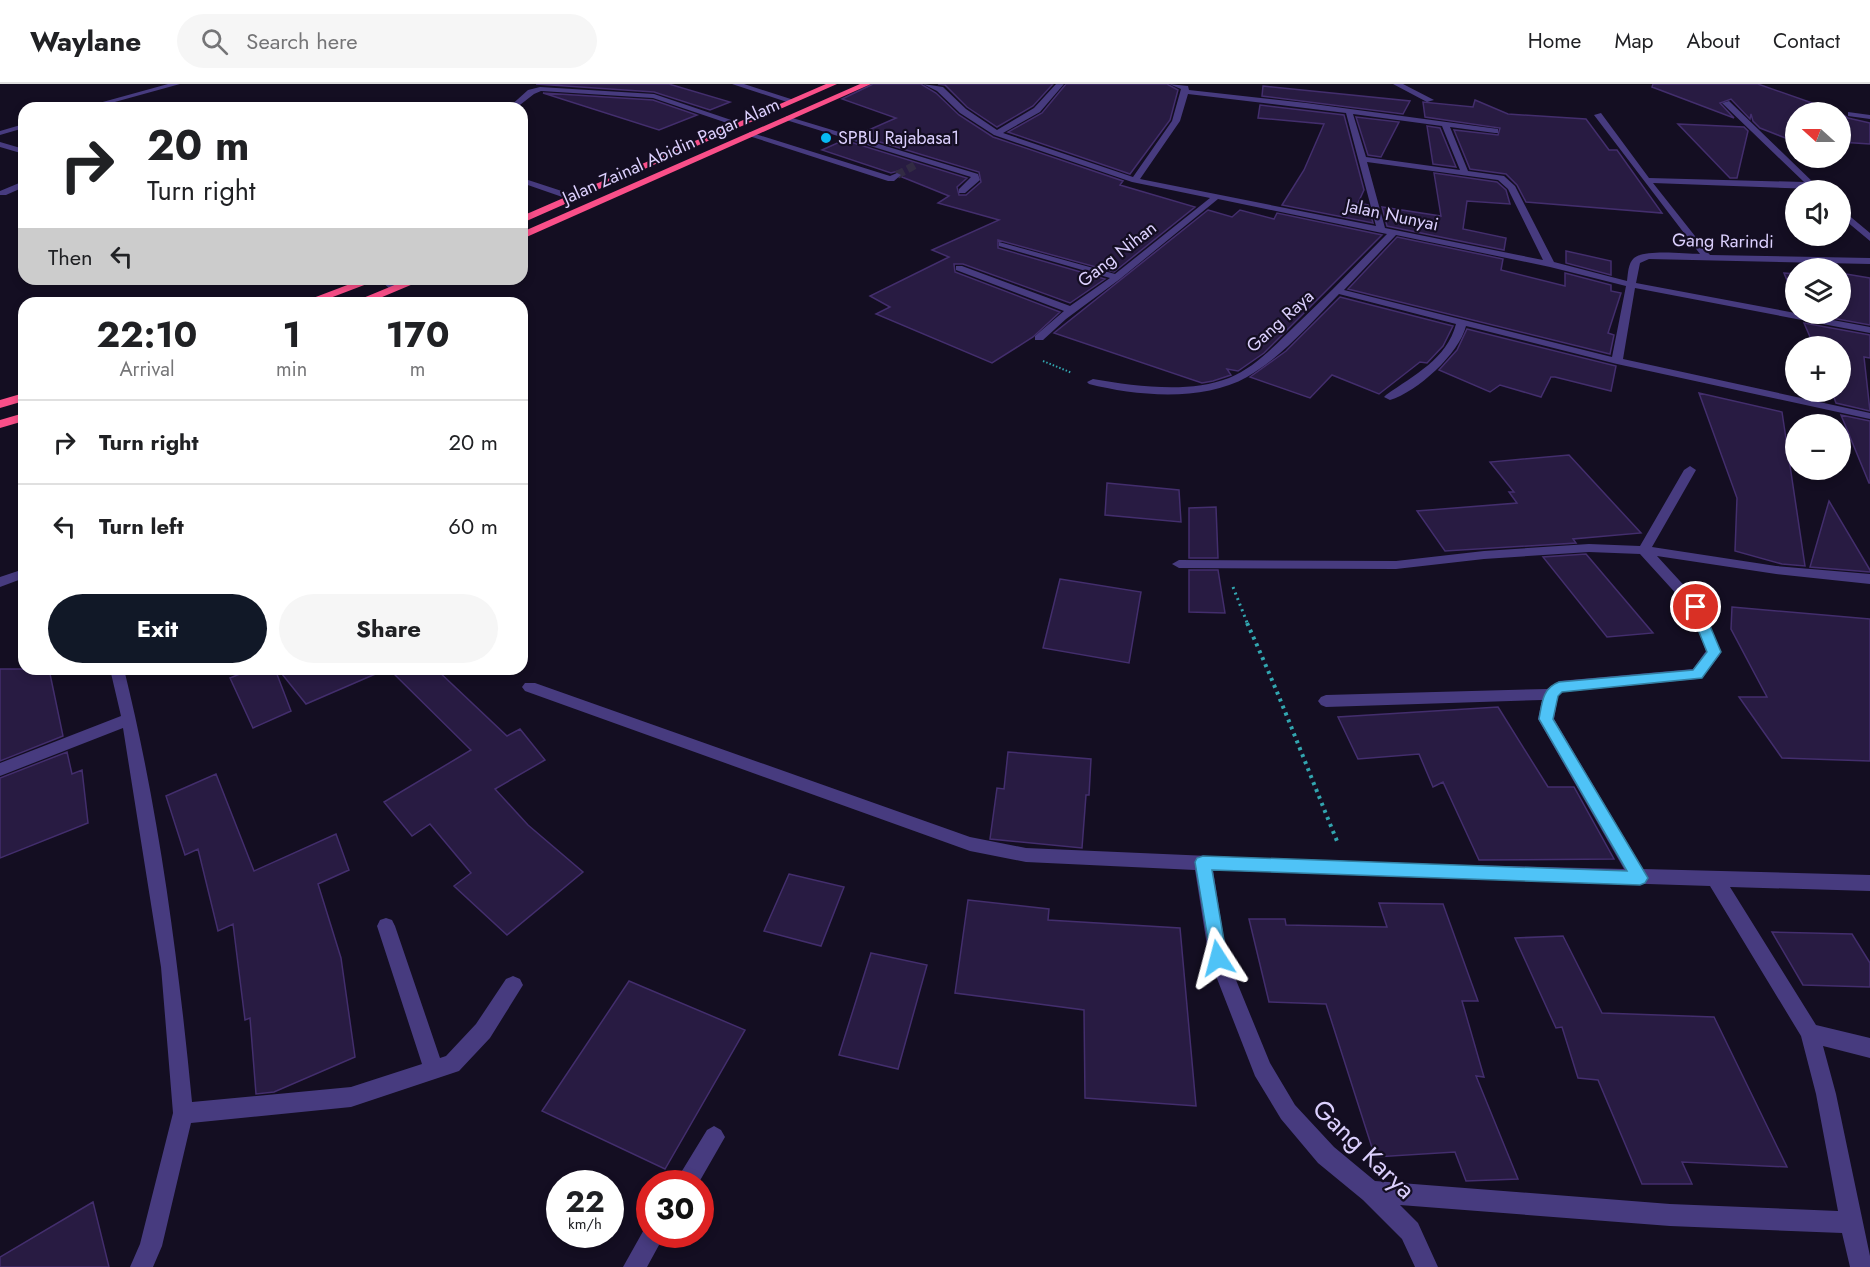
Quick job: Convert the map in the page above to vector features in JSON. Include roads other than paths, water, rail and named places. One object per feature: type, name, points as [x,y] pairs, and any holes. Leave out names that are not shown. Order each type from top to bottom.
[{"type":"highway","name":"Jalan Zainal Abidin Pagar Alam","points":[[528,217],[833,84]]},
{"type":"highway","name":"Jalan Zainal Abidin Pagar Alam","points":[[528,234],[867,84]]},
{"type":"highway","points":[[323,297],[357,285]]},
{"type":"highway","points":[[373,297],[405,285]]},
{"type":"highway","points":[[0,404],[18,399]]},
{"type":"highway","points":[[0,424],[18,419]]},
{"type":"street","points":[[139,84],[152,90]]},
{"type":"street","points":[[107,102],[176,84]]},
{"type":"street","points":[[736,84],[793,101]]},
{"type":"street","name":"Jalan Nunyai","points":[[927,84],[940,89],[963,111],[997,133],[1135,180],[1550,264],[1633,285],[1870,330]]},
{"type":"street","points":[[997,133],[1037,110],[1060,84]]},
{"type":"street","points":[[1135,180],[1176,121],[1185,88],[1173,84]]},
{"type":"street","points":[[1397,84],[1430,100]]},
{"type":"street","points":[[519,102],[531,92],[540,89],[644,95],[663,98],[739,124]]},
{"type":"street","points":[[1185,92],[1495,130]]},
{"type":"street","points":[[1726,103],[1807,180]]},
{"type":"street","points":[[1349,111],[1380,230]]},
{"type":"street","points":[[1851,114],[1870,117]]},
{"type":"street","points":[[1598,115],[1708,258]]},
{"type":"street","points":[[789,118],[921,162],[975,176],[976,180],[962,191]]},
{"type":"street","points":[[1445,124],[1465,173]]},
{"type":"street","points":[[1,132],[18,128]]},
{"type":"street","points":[[752,134],[891,179],[897,175]]},
{"type":"street","points":[[0,144],[18,150]]},
{"type":"street","points":[[1362,159],[1503,180],[1512,188],[1550,264]]},
{"type":"street","points":[[1646,180],[1785,187]]},
{"type":"street","points":[[528,182],[574,198]]},
{"type":"street","points":[[3,193],[18,187]]},
{"type":"street","name":"Gang Nihan","points":[[1040,338],[1071,310],[1117,277],[1216,197]]},
{"type":"street","points":[[1851,221],[1870,238]]},
{"type":"street","name":"Gang Raya","points":[[1093,382],[1140,390],[1195,388],[1232,381],[1264,362],[1394,232]]},
{"type":"street","points":[[1002,244],[1117,277]]},
{"type":"street","name":"Gang Rarindi","points":[[1633,285],[1635,263],[1638,259],[1649,256],[1870,263]]},
{"type":"street","points":[[959,268],[1071,310]]},
{"type":"street","points":[[391,285],[395,289]]},
{"type":"street","points":[[1617,361],[1633,285]]},
{"type":"street","points":[[1337,291],[1617,361],[1870,416]]},
{"type":"street","points":[[1390,397],[1443,360],[1457,342],[1462,322]]},
{"type":"street","points":[[1644,550],[1690,470]]},
{"type":"street","points":[[1179,564],[1396,565],[1484,555],[1577,549],[1644,550],[1786,571],[1870,579]]},
{"type":"street","points":[[1640,878],[1546,719],[1551,694],[1559,687],[1697,674],[1714,652],[1696,607],[1644,550]]},
{"type":"street","points":[[0,582],[18,575]]},
{"type":"street","points":[[118,675],[129,719],[170,967],[183,1113],[151,1246],[141,1267]]},
{"type":"street","points":[[530,687],[970,844],[1026,855],[1349,869],[1870,883]]},
{"type":"street","points":[[1326,701],[1551,694]]},
{"type":"street","points":[[0,770],[129,719]]},
{"type":"street","name":"Gang Karya","points":[[1203,862],[1218,958],[1262,1069],[1288,1112],[1326,1155],[1371,1192],[1410,1231],[1427,1267]]},
{"type":"street","points":[[1716,880],[1810,1033],[1826,1094],[1850,1222],[1861,1267]]},
{"type":"street","points":[[386,926],[434,1071]]},
{"type":"street","points":[[183,1113],[351,1097],[434,1071],[452,1064],[483,1031],[513,985]]},
{"type":"street","points":[[1810,1033],[1870,1048]]},
{"type":"street","points":[[694,1170],[714,1137]]},
{"type":"street","points":[[1371,1192],[1516,1201],[1759,1221],[1850,1222]]},
{"type":"street","points":[[634,1267],[646,1248]]},
{"type":"tunnel","points":[[897,175],[917,164]]},
{"type":"place","name":"SPBU Rajabasa1","points":[[826,138]]}]
